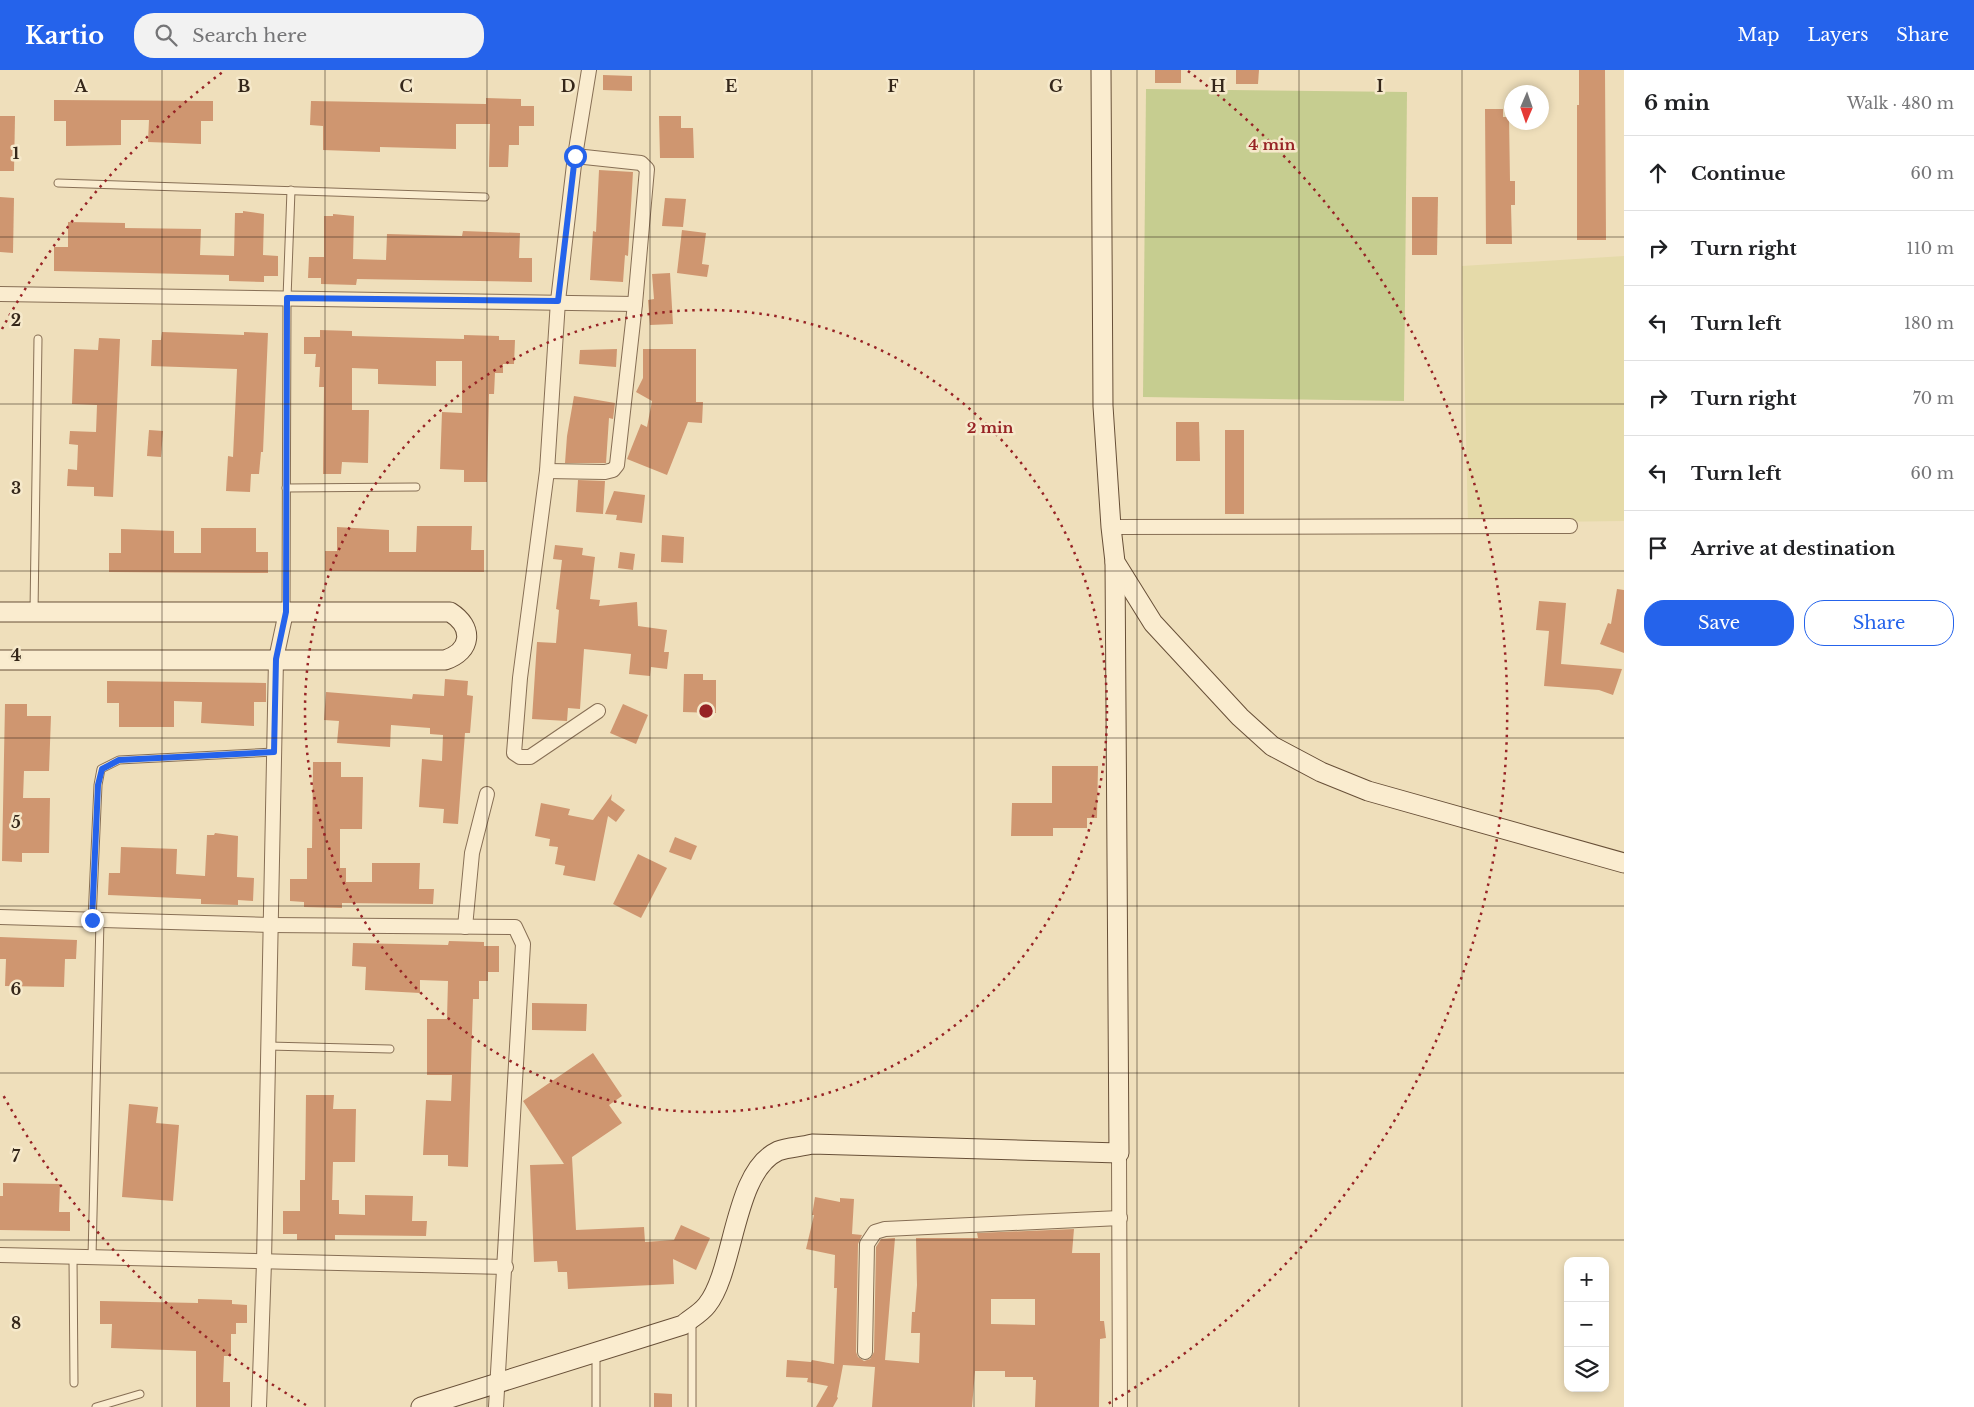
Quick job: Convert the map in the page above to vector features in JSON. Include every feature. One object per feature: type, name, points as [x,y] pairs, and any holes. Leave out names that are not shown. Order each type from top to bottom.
[{"type":"street","points":[[589,70],[575,156],[558,301],[547,471],[520,678],[514,753],[520,757],[530,757],[598,711]]},
{"type":"street","points":[[1101,70],[1103,406],[1110,527],[1115,562],[1120,1407]]},
{"type":"street","points":[[547,471],[605,472],[613,470],[617,465],[635,304],[647,169],[642,163],[575,156]]},
{"type":"street","points":[[0,294],[558,301],[635,304]]},
{"type":"street","points":[[1110,527],[1570,526]]},
{"type":"street","points":[[1115,562],[1153,623],[1240,717],[1272,746],[1321,772],[1368,791],[1624,863]]},
{"type":"street","points":[[0,612],[450,612],[460,618],[466,627],[467,638],[463,648],[455,656],[445,660],[0,660]]},
{"type":"street","points":[[259,1407],[264,1262],[276,659],[286,612]]},
{"type":"street","points":[[465,927],[472,853],[487,794]]},
{"type":"street","points":[[0,918],[270,925],[514,927],[523,944],[506,1267],[496,1384],[496,1407]]},
{"type":"street","points":[[422,1407],[596,1354],[682,1325],[692,1318],[707,1305],[718,1280],[746,1191],[759,1166],[778,1151],[812,1144],[1119,1153]]},
{"type":"street","points":[[865,1352],[867,1244],[875,1232],[885,1229],[1120,1218]]},
{"type":"street","points":[[0,1255],[506,1267]]},
{"type":"lane","points":[[58,183],[485,197]]},
{"type":"lane","points":[[286,612],[287,298],[291,190]]},
{"type":"lane","points":[[34,612],[38,339]]},
{"type":"lane","points":[[286,488],[416,487]]},
{"type":"lane","points":[[92,1258],[98,785],[102,769],[119,760],[274,752]]},
{"type":"lane","points":[[268,1046],[390,1048]]},
{"type":"lane","points":[[73,1257],[74,1383]]},
{"type":"lane","points":[[692,1318],[692,1407]]},
{"type":"lane","points":[[596,1354],[596,1407]]},
{"type":"lane","points":[[96,1407],[140,1394]]},
{"type":"shaded area","points":[[1624,256],[1624,521],[1468,523],[1462,266]]},
{"type":"green space","points":[[1146,89],[1407,92],[1404,401],[1143,397]]},
{"type":"building","points":[[1155,70],[1181,70],[1181,83],[1155,83]]},
{"type":"building","points":[[1236,70],[1259,70],[1258,84],[1236,84]]},
{"type":"building","points":[[1579,70],[1605,70],[1606,240],[1577,240],[1577,105],[1579,105]]},
{"type":"building","points":[[603,75],[632,76],[632,91],[603,90]]},
{"type":"building","points":[[486,98],[521,99],[521,106],[534,106],[534,126],[519,126],[519,145],[509,145],[508,167],[489,167],[490,124],[456,124],[456,149],[380,147],[380,152],[323,150],[323,126],[310,125],[311,101],[486,104]]},
{"type":"building","points":[[54,100],[213,101],[213,121],[201,121],[201,144],[148,142],[149,120],[121,120],[121,145],[66,146],[66,121],[54,121]]},
{"type":"building","points":[[1485,109],[1503,109],[1504,130],[1509,130],[1510,181],[1515,181],[1515,205],[1511,205],[1512,244],[1486,244]]},
{"type":"building","points":[[0,116],[15,116],[14,171],[0,171]]},
{"type":"building","points":[[659,116],[681,116],[681,128],[693,128],[694,158],[660,158]]},
{"type":"building","points":[[599,170],[633,172],[628,256],[625,255],[623,282],[590,280],[593,231],[596,232]]},
{"type":"building","points":[[0,197],[14,198],[13,253],[0,252]]},
{"type":"building","points":[[1412,197],[1438,197],[1437,255],[1412,255]]},
{"type":"building","points":[[665,198],[686,199],[683,227],[662,226]]},
{"type":"building","points":[[243,211],[264,214],[263,255],[278,256],[278,276],[264,276],[264,282],[229,281],[229,275],[54,271],[54,247],[68,247],[68,222],[125,223],[125,228],[201,229],[200,255],[234,256],[235,213],[243,213]]},
{"type":"building","points":[[333,214],[354,216],[353,259],[386,260],[387,234],[462,236],[463,231],[520,233],[519,258],[532,258],[532,282],[357,279],[356,285],[321,284],[321,278],[308,278],[309,257],[324,257],[324,216],[333,216]]},
{"type":"building","points":[[682,230],[706,233],[702,264],[709,265],[707,277],[677,273]]},
{"type":"building","points":[[670,273],[673,324],[650,325],[648,300],[654,299],[652,274]]},
{"type":"building","points":[[320,330],[352,331],[352,336],[464,339],[464,335],[499,336],[499,340],[515,340],[514,364],[503,364],[503,373],[495,373],[494,394],[489,394],[487,482],[464,482],[464,470],[440,469],[442,412],[462,413],[462,361],[436,361],[436,386],[378,384],[378,369],[352,368],[352,410],[369,410],[368,463],[342,462],[341,474],[323,474],[324,387],[319,387],[320,367],[315,367],[316,354],[304,354],[304,337],[320,337]]},
{"type":"building","points":[[162,332],[244,335],[244,332],[268,333],[263,452],[261,452],[259,474],[251,474],[250,492],[226,491],[228,456],[233,457],[237,369],[151,366],[152,340],[161,340]]},
{"type":"building","points":[[99,338],[120,339],[113,497],[94,496],[94,487],[67,486],[68,469],[77,470],[78,445],[69,444],[70,431],[96,432],[97,405],[72,404],[74,349],[98,350]]},
{"type":"building","points":[[617,349],[616,367],[579,364],[580,350]]},
{"type":"building","points":[[643,349],[696,349],[696,402],[703,402],[702,423],[688,422],[667,475],[627,459],[641,424],[647,427],[652,401],[636,392],[643,378]]},
{"type":"building","points":[[574,396],[615,403],[613,419],[609,418],[606,463],[565,463],[567,436]]},
{"type":"building","points":[[1176,422],[1199,422],[1200,461],[1176,461]]},
{"type":"building","points":[[149,430],[163,431],[161,457],[147,456]]},
{"type":"building","points":[[1225,430],[1244,430],[1244,514],[1225,514]]},
{"type":"building","points":[[578,480],[605,481],[603,514],[576,512]]},
{"type":"building","points":[[614,491],[645,495],[642,523],[616,520],[617,515],[605,514]]},
{"type":"building","points":[[417,526],[472,526],[471,550],[484,550],[484,572],[325,571],[325,551],[337,551],[337,527],[389,530],[389,552],[416,552]]},
{"type":"building","points":[[201,528],[256,528],[256,552],[268,552],[268,573],[109,572],[109,553],[121,553],[121,529],[174,531],[174,553],[201,553]]},
{"type":"building","points":[[662,535],[684,537],[683,563],[661,562]]},
{"type":"building","points":[[555,545],[583,548],[582,555],[595,557],[590,599],[600,600],[599,606],[637,602],[638,626],[667,630],[664,652],[669,652],[667,669],[651,667],[650,676],[629,674],[631,654],[584,649],[580,709],[568,708],[567,721],[532,719],[537,642],[556,643],[559,610],[556,609],[562,560],[553,559]]},
{"type":"building","points":[[620,552],[635,554],[633,570],[618,568]]},
{"type":"building","points":[[1617,589],[1624,590],[1624,653],[1600,644],[1608,623],[1611,624]]},
{"type":"building","points":[[1539,601],[1566,603],[1561,664],[1622,669],[1613,695],[1599,690],[1544,686],[1549,631],[1536,630]]},
{"type":"building","points":[[684,674],[703,674],[703,680],[716,680],[716,713],[683,712]]},
{"type":"building","points":[[445,679],[468,681],[467,695],[473,696],[470,733],[465,733],[458,824],[443,823],[444,809],[419,807],[422,759],[442,761],[443,735],[430,734],[430,728],[391,725],[390,747],[337,743],[339,721],[324,720],[326,692],[412,699],[413,694],[444,696]]},
{"type":"building","points":[[107,681],[266,683],[266,702],[254,702],[254,726],[201,723],[202,702],[174,701],[174,727],[119,727],[119,703],[107,703]]},
{"type":"building","points":[[5,704],[27,704],[27,716],[51,716],[49,771],[24,771],[23,798],[50,798],[49,853],[22,853],[22,862],[2,861]]},
{"type":"building","points":[[623,704],[648,715],[636,744],[610,733]]},
{"type":"building","points":[[313,762],[341,762],[341,777],[363,777],[362,829],[340,829],[340,868],[346,868],[346,882],[372,882],[372,863],[420,863],[419,889],[434,889],[433,904],[342,903],[342,908],[304,907],[304,902],[290,901],[290,879],[307,879],[307,848],[312,848]]},
{"type":"building","points":[[1052,766],[1098,766],[1097,818],[1087,818],[1087,828],[1053,828],[1053,836],[1011,836],[1012,803],[1052,803]]},
{"type":"building","points":[[612,794],[611,800],[625,810],[616,822],[608,816],[595,881],[563,875],[565,866],[555,864],[558,847],[549,846],[550,839],[535,836],[541,803],[570,809],[568,815],[593,820]]},
{"type":"building","points":[[215,833],[238,836],[237,877],[254,878],[253,901],[238,900],[238,905],[201,904],[201,899],[108,895],[109,873],[120,873],[121,847],[177,849],[176,874],[205,876],[207,835],[214,835]]},
{"type":"building","points":[[675,837],[697,846],[691,860],[669,852]]},
{"type":"building","points":[[638,854],[667,868],[641,918],[613,904]]},
{"type":"building","points":[[0,937],[77,940],[76,959],[65,959],[64,987],[5,986],[6,959],[0,959]]},
{"type":"building","points":[[449,941],[484,942],[484,946],[499,946],[499,972],[488,972],[488,981],[479,981],[479,999],[473,999],[468,1167],[448,1166],[448,1155],[423,1155],[426,1100],[451,1101],[452,1075],[427,1075],[427,1019],[447,1019],[448,981],[420,980],[420,993],[365,990],[366,967],[352,966],[353,943],[448,945]]},
{"type":"building","points":[[532,1003],[587,1004],[586,1031],[532,1030]]},
{"type":"building","points":[[593,1053],[622,1096],[609,1105],[622,1123],[572,1157],[576,1230],[644,1227],[645,1242],[674,1240],[681,1225],[710,1238],[696,1270],[673,1259],[674,1284],[568,1289],[567,1272],[558,1272],[557,1261],[534,1262],[530,1165],[564,1164],[523,1101]]},
{"type":"building","points":[[306,1095],[334,1095],[333,1109],[356,1109],[355,1162],[333,1162],[332,1200],[339,1200],[339,1214],[365,1215],[365,1195],[413,1196],[412,1221],[427,1221],[426,1236],[335,1235],[335,1240],[297,1240],[297,1234],[283,1234],[283,1211],[300,1211],[300,1180],[305,1180]]},
{"type":"building","points":[[129,1104],[158,1107],[156,1123],[179,1125],[173,1201],[122,1197]]},
{"type":"building","points":[[3,1183],[60,1184],[59,1212],[70,1212],[70,1231],[0,1230],[0,1196],[3,1196]]},
{"type":"building","points":[[815,1197],[840,1202],[840,1198],[854,1199],[852,1234],[862,1235],[858,1244],[856,1352],[858,1357],[864,1361],[870,1359],[874,1352],[876,1247],[881,1239],[895,1238],[885,1360],[919,1363],[920,1333],[911,1333],[912,1312],[915,1312],[917,1285],[916,1238],[978,1238],[977,1233],[1074,1229],[1072,1253],[1100,1253],[1100,1321],[1104,1321],[1106,1338],[1100,1339],[1099,1407],[1035,1407],[1036,1380],[1033,1380],[1033,1377],[1005,1377],[1005,1371],[975,1371],[972,1407],[872,1407],[875,1367],[843,1365],[838,1398],[833,1407],[816,1407],[828,1386],[807,1382],[808,1378],[786,1377],[787,1360],[811,1362],[812,1360],[834,1364],[837,1288],[834,1288],[835,1255],[806,1249],[814,1215],[812,1215]],"holes":[[[991,1299],[1035,1299],[1035,1325],[991,1324]]]},
{"type":"building","points":[[198,1299],[232,1300],[232,1304],[247,1305],[247,1323],[236,1323],[236,1334],[231,1334],[231,1356],[224,1356],[223,1382],[230,1382],[230,1407],[196,1407],[196,1351],[111,1348],[112,1324],[100,1324],[100,1301],[198,1303]]},
{"type":"building","points":[[654,1393],[672,1394],[672,1407],[654,1407]]},
{"type":"route","points":[[92,920],[98,785],[102,769],[119,760],[274,752],[276,659],[286,612],[287,298],[558,301],[575,156]]}]
